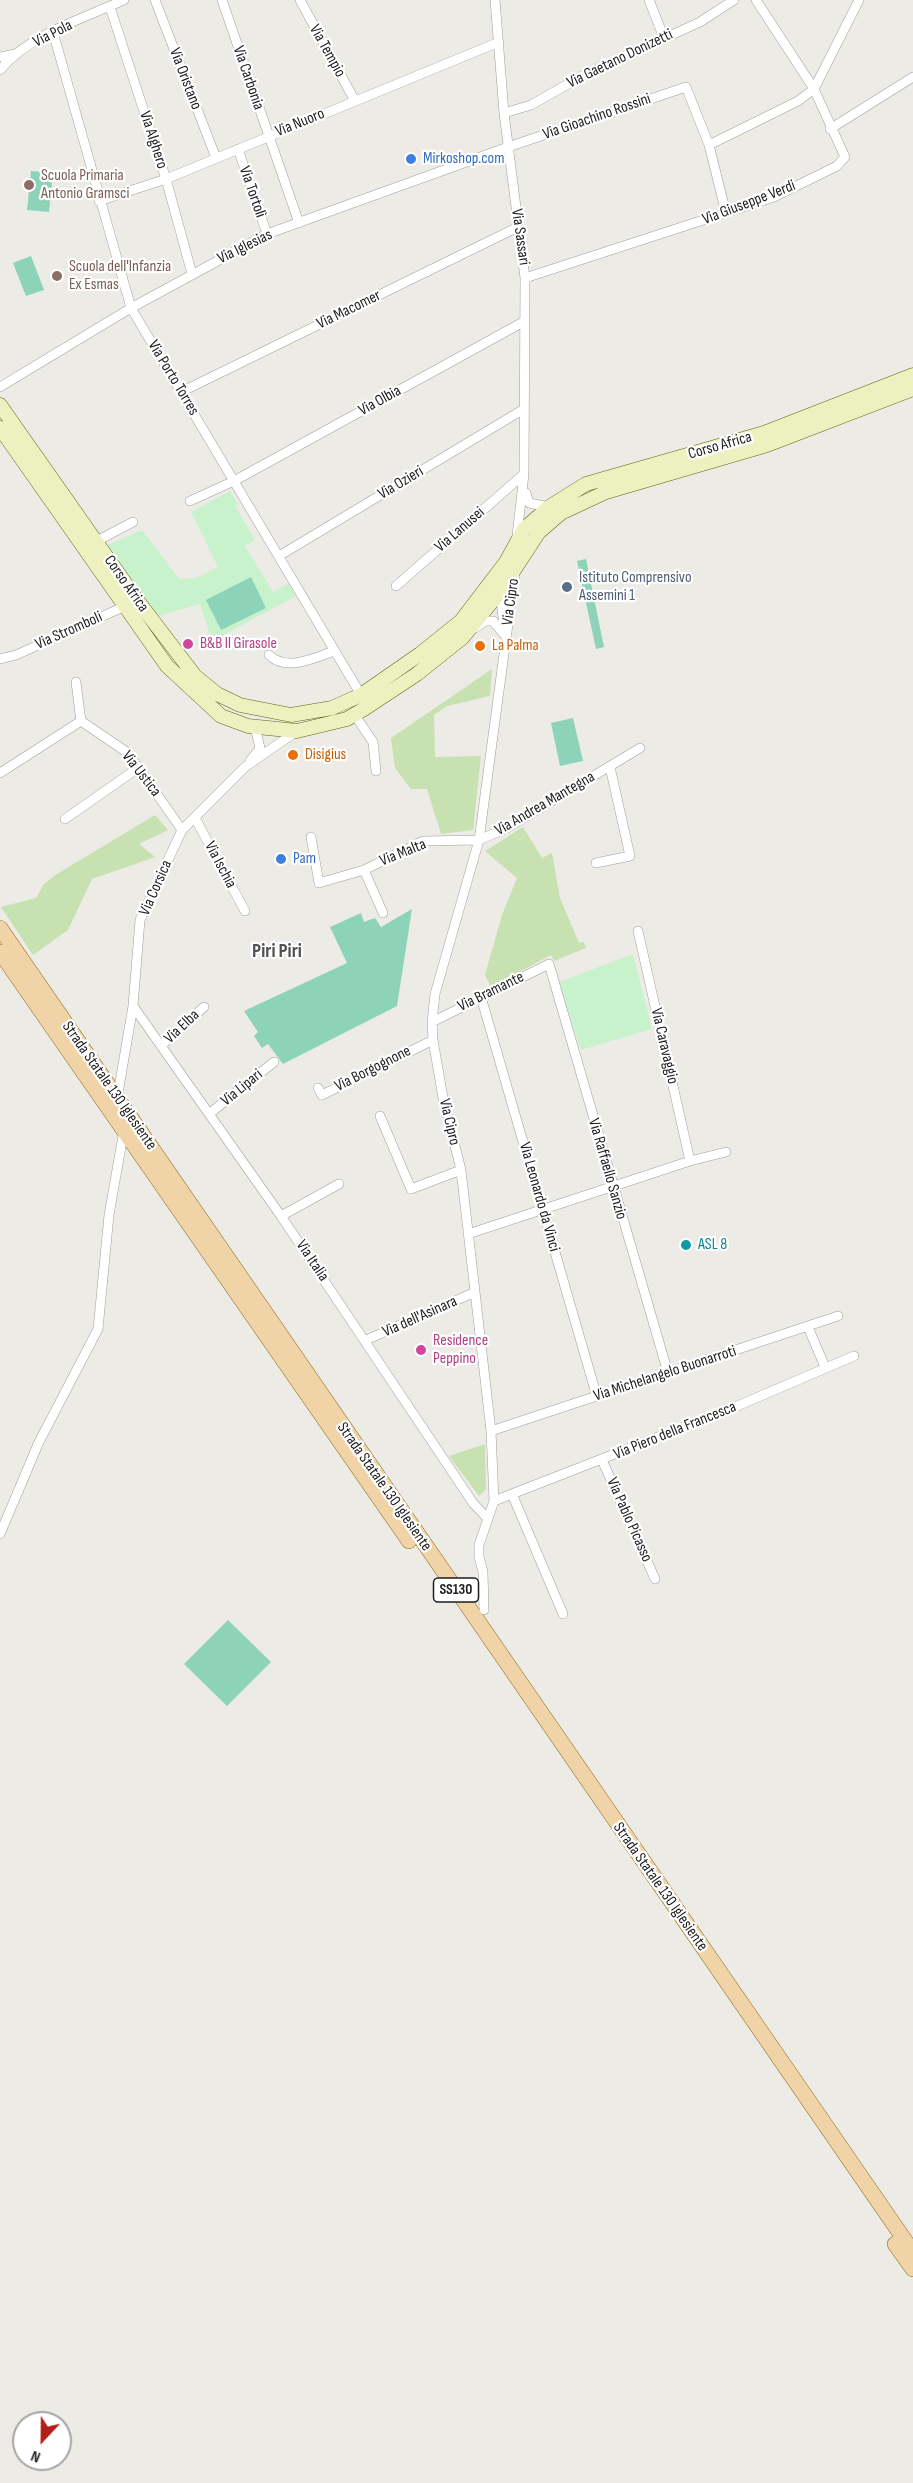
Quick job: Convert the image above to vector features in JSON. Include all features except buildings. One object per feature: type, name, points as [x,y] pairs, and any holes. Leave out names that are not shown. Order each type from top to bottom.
[{"type":"main road","name":"Strada Statale 130 Iglesiente","points":[[0,928],[913,2252]]},
{"type":"main road","name":"Strada Statale 130 Iglesiente","points":[[0,951],[913,2269]]},
{"type":"street","name":"Via Pola","points":[[0,70],[15,54],[52,32],[124,0]]},
{"type":"street","name":"Via Oristano","points":[[154,0],[216,159]]},
{"type":"street","name":"Via Carbonia","points":[[222,0],[298,223]]},
{"type":"street","name":"Via Tempio","points":[[300,0],[355,101]]},
{"type":"street","name":"Via Sassari","points":[[495,0],[504,113],[525,278],[524,474],[528,525],[515,562]]},
{"type":"street","points":[[649,0],[664,38]]},
{"type":"street","name":"Via Gaetano Donizetti","points":[[504,113],[531,105],[584,75],[700,22],[734,0]]},
{"type":"street","points":[[756,0],[814,89],[830,129],[913,77]]},
{"type":"street","points":[[726,213],[709,145],[798,101],[814,89],[859,0]]},
{"type":"street","name":"Via Alghero","points":[[110,7],[166,179],[192,274]]},
{"type":"street","name":"Via Porto Torres","points":[[52,32],[131,308],[361,695]]},
{"type":"street","name":"Via Nuoro","points":[[99,201],[166,179],[499,42]]},
{"type":"street","name":"Via Pola","points":[[0,57],[15,54]]},
{"type":"street","name":"Via Gioachino Rossini","points":[[508,147],[686,87],[709,145]]},
{"type":"street","name":"Via Giuseppe Verdi","points":[[525,278],[774,197],[837,166],[845,156],[830,129]]},
{"type":"street","name":"Via Iglesias","points":[[0,387],[131,308],[267,234],[508,147]]},
{"type":"street","name":"Via Tortolì","points":[[237,149],[267,234]]},
{"type":"street","name":"Via Macomer","points":[[181,392],[518,227]]},
{"type":"street","name":"Via Olbia","points":[[190,501],[234,481],[525,321]]},
{"type":"street","name":"Corso Africa","points":[[0,405],[131,603],[167,666],[221,716],[248,726],[297,731],[354,714],[417,674],[462,638],[499,593],[515,562],[516,541],[528,525],[549,507],[586,484],[764,433],[913,375]]},
{"type":"street","name":"Corso Africa","points":[[131,603],[202,682],[240,705],[288,715],[332,708],[361,695],[411,661],[461,621],[546,526],[561,513],[584,500],[767,445],[858,408],[913,389]]},
{"type":"street","name":"Via Ozieri","points":[[279,556],[524,409]]},
{"type":"street","name":"Corso Africa","points":[[0,428],[90,544]]},
{"type":"street","name":"Via Sassari","points":[[516,541],[524,474]]},
{"type":"street","name":"Via Lanusei","points":[[396,586],[524,474]]},
{"type":"street","points":[[526,493],[529,503],[549,507]]},
{"type":"street","points":[[90,544],[133,522]]},
{"type":"street","points":[[528,525],[546,526]]},
{"type":"street","name":"Via Cipro","points":[[484,1610],[483,1572],[479,1545],[494,1501],[491,1431],[473,1293],[461,1170],[433,1040],[432,1022],[435,994],[479,840],[515,562]]},
{"type":"street","name":"Via Cipro","points":[[499,593],[506,638]]},
{"type":"street","name":"Via Stromboli","points":[[0,660],[131,603]]},
{"type":"street","name":"Via Cipro","points":[[462,638],[485,621],[493,621],[500,626],[506,638]]},
{"type":"street","points":[[269,655],[275,661],[286,663],[308,660],[334,651]]},
{"type":"street","points":[[0,773],[81,721],[76,682]]},
{"type":"street","points":[[354,714],[373,742],[376,771]]},
{"type":"street","points":[[245,767],[271,729],[288,715]]},
{"type":"street","name":"Via Ustica","points":[[81,721],[128,753],[182,830]]},
{"type":"street","points":[[248,726],[256,731],[260,748]]},
{"type":"street","name":"Via Corsica","points":[[117,1099],[133,1006],[140,920],[182,830],[245,767],[297,731]]},
{"type":"street","name":"Via Andrea Mantegna","points":[[479,840],[507,828],[640,748]]},
{"type":"street","name":"Via Andrea Mantegna","points":[[596,863],[630,856],[610,766]]},
{"type":"street","points":[[65,819],[138,768]]},
{"type":"street","name":"Via Ischia","points":[[195,818],[245,911]]},
{"type":"street","name":"Via Malta","points":[[311,837],[319,883],[364,870],[423,841],[479,840]]},
{"type":"street","name":"Via Malta","points":[[364,870],[383,913]]},
{"type":"street","name":"Via Caravaggio","points":[[639,931],[690,1161]]},
{"type":"street","name":"Via Bramante","points":[[432,1022],[549,964]]},
{"type":"street","name":"Via Raffaello Sanzio","points":[[549,964],[668,1374]]},
{"type":"street","name":"Via Leonardo da Vinci","points":[[481,997],[597,1397]]},
{"type":"street","name":"Via Italia","points":[[133,1006],[366,1340],[473,1503],[488,1519]]},
{"type":"street","name":"Via Elba","points":[[161,1046],[204,1007]]},
{"type":"street","name":"Via Borgognone","points":[[318,1088],[321,1095],[433,1040]]},
{"type":"street","name":"Via Lipari","points":[[209,1114],[274,1062]]},
{"type":"street","points":[[380,1116],[411,1189],[461,1170]]},
{"type":"street","points":[[0,1534],[39,1442],[98,1329],[109,1215],[124,1130]]},
{"type":"street","points":[[468,1234],[690,1161],[726,1152]]},
{"type":"street","points":[[281,1216],[339,1184]]},
{"type":"street","name":"Via dell'Asinara","points":[[366,1340],[473,1293]]},
{"type":"street","name":"Via Michelangelo Buonarroti","points":[[491,1431],[838,1316]]},
{"type":"street","points":[[808,1327],[825,1367]]},
{"type":"street","name":"Via Piero della Francesca","points":[[494,1501],[735,1407],[854,1356]]},
{"type":"street","name":"Via Pablo Picasso","points":[[602,1460],[655,1580]]},
{"type":"street","points":[[512,1494],[563,1614]]},
{"type":"green space","points":[[31,171],[53,173],[49,212],[27,210]]},
{"type":"green space","points":[[31,256],[44,290],[26,296],[13,263]]},
{"type":"green space","points":[[230,491],[238,504],[235,506],[255,540],[245,546],[273,592],[289,583],[296,596],[212,641],[200,604],[158,616],[108,545],[142,530],[179,579],[196,578],[218,567],[191,512]]},
{"type":"green space","points":[[586,559],[604,647],[596,649],[577,561]]},
{"type":"green space","points":[[251,577],[266,608],[221,630],[206,600]]},
{"type":"green space","points":[[492,669],[490,696],[447,706],[434,715],[435,757],[481,756],[473,830],[441,834],[427,789],[411,789],[395,768],[391,738]]},
{"type":"green space","points":[[573,718],[583,761],[560,766],[551,723]]},
{"type":"green space","points":[[155,815],[168,830],[139,844],[155,857],[92,879],[68,930],[33,955],[1,907],[36,898],[44,884],[57,874]]},
{"type":"green space","points":[[523,827],[542,858],[552,853],[560,898],[579,943],[584,942],[586,948],[554,961],[551,955],[491,987],[485,975],[502,915],[517,878],[485,851]]},
{"type":"green space","points":[[412,909],[397,1006],[283,1064],[268,1044],[262,1048],[254,1036],[258,1032],[244,1011],[347,963],[330,927],[361,913],[364,922],[375,918],[381,927]]},
{"type":"green space","points":[[633,954],[652,1029],[581,1050],[559,982]]},
{"type":"green space","points":[[485,1444],[486,1489],[479,1496],[449,1456]]},
{"type":"green space","points":[[228,1620],[271,1662],[227,1706],[184,1664]]},
{"type":"place","name":"Mirkoshop.com","points":[[411,159]]},
{"type":"place","name":"Scuola Primaria Antonio Gramsci","points":[[29,185]]},
{"type":"place","name":"Scuola dell'Infanzia Ex Esmas","points":[[57,276]]},
{"type":"place","name":"Istituto Comprensivo Assemini 1","points":[[567,587]]},
{"type":"place","name":"B&B Il Girasole","points":[[188,644]]},
{"type":"place","name":"La Palma","points":[[480,646]]},
{"type":"place","name":"Disigius","points":[[293,755]]},
{"type":"place","name":"Pam","points":[[281,859]]},
{"type":"place","name":"ASL 8","points":[[686,1245]]},
{"type":"place","name":"Residence Peppino","points":[[421,1350]]},
{"type":"district","name":"Piri Piri","points":[[277,952]]}]
